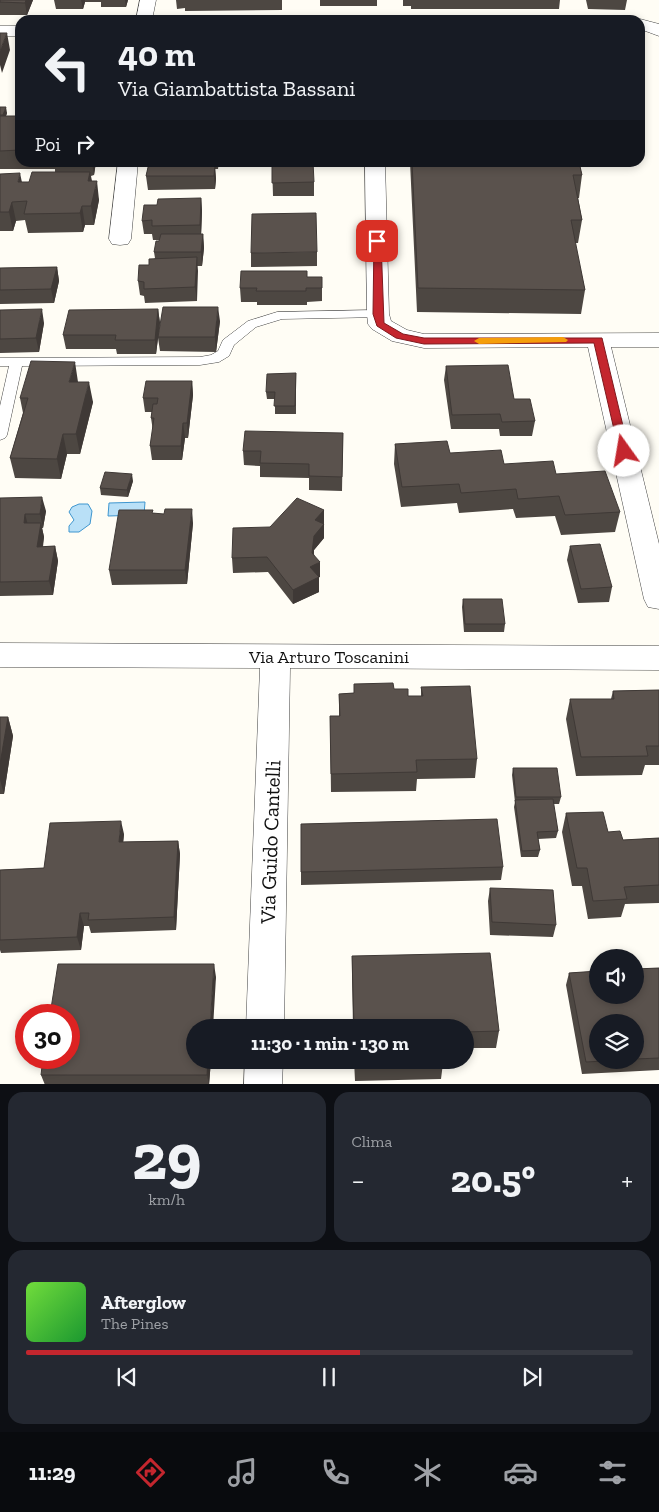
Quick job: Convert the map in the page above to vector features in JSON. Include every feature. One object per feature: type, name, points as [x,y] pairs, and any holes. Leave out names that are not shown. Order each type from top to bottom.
[{"type":"street","points":[[145,15],[148,0]]},
{"type":"street","points":[[0,31],[15,31]]},
{"type":"street","points":[[120,239],[127,167]]},
{"type":"street","points":[[375,167],[378,314],[380,324],[400,336],[424,341],[659,340]]},
{"type":"street","points":[[598,340],[658,599]]},
{"type":"street","name":"Via Arturo Toscanini","points":[[0,656],[659,658]]},
{"type":"street","name":"Via Guido Cantelli","points":[[264,1019],[274,657]]},
{"type":"street","points":[[263,1084],[264,1069]]},
{"type":"lane","points":[[0,362],[200,362],[214,359],[224,353],[228,343],[252,324],[281,315],[378,314]]},
{"type":"lane","points":[[0,435],[17,361]]},
{"type":"water","points":[[145,502],[144,515],[108,516],[109,503]]},
{"type":"water","points":[[79,504],[88,504],[92,511],[90,524],[79,532],[69,532],[69,526],[74,520],[69,512],[72,507]]},
{"type":"building","points":[[0,0],[26,0],[25,3],[0,2]]},
{"type":"building","points":[[0,33],[7,33],[0,51]]},
{"type":"building","points":[[0,107],[6,107],[3,115],[0,115]]},
{"type":"building","points":[[0,116],[15,116],[15,150],[0,151]]},
{"type":"building","points":[[148,167],[215,167],[214,176],[146,176]]},
{"type":"building","points":[[272,167],[313,167],[314,182],[272,183]]},
{"type":"building","points":[[412,167],[580,167],[582,175],[573,175],[582,220],[571,220],[585,290],[418,288]]},
{"type":"building","points":[[32,172],[90,172],[88,181],[97,181],[91,206],[82,206],[80,213],[24,214],[27,201],[12,202],[9,212],[0,212],[0,174],[20,173],[18,182],[29,182]]},
{"type":"building","points":[[201,198],[200,225],[152,226],[152,220],[142,221],[144,205],[157,205],[158,199]]},
{"type":"building","points":[[316,213],[317,252],[251,253],[252,214]]},
{"type":"building","points":[[161,234],[203,234],[201,252],[154,252],[156,241],[159,241]]},
{"type":"building","points":[[197,257],[195,287],[144,289],[144,282],[138,281],[139,265],[149,265],[149,259]]},
{"type":"building","points":[[57,267],[51,289],[0,290],[0,268]]},
{"type":"building","points":[[241,271],[307,271],[307,277],[322,277],[322,288],[306,288],[306,291],[256,291],[257,288],[240,288]]},
{"type":"building","points":[[163,307],[218,307],[215,337],[158,337]]},
{"type":"building","points":[[42,309],[36,338],[0,339],[0,310]]},
{"type":"building","points":[[158,309],[155,340],[115,340],[116,335],[63,335],[69,310]]},
{"type":"building","points":[[31,361],[75,362],[69,382],[89,382],[76,434],[63,434],[57,459],[10,458],[28,398],[20,398]]},
{"type":"building","points":[[508,365],[514,399],[530,399],[535,421],[502,422],[500,414],[452,415],[446,366]]},
{"type":"building","points":[[296,373],[295,406],[274,406],[275,392],[266,392],[267,374]]},
{"type":"building","points":[[146,381],[192,381],[187,423],[183,423],[181,446],[150,446],[154,418],[151,418],[153,404],[157,404],[158,398],[143,398]]},
{"type":"building","points":[[245,431],[343,433],[342,477],[309,476],[309,464],[260,463],[261,451],[243,451]]},
{"type":"building","points":[[447,441],[450,453],[501,450],[504,464],[553,461],[556,474],[605,471],[620,512],[565,515],[559,496],[518,499],[516,489],[461,493],[459,484],[402,487],[395,444]]},
{"type":"building","points":[[105,472],[132,474],[127,490],[100,488]]},
{"type":"building","points":[[42,497],[40,514],[25,514],[24,523],[41,523],[37,547],[55,546],[49,581],[0,582],[0,498]]},
{"type":"building","points":[[297,498],[324,510],[315,520],[324,524],[314,536],[312,553],[320,562],[310,567],[319,577],[293,590],[267,557],[232,558],[233,528],[270,527]]},
{"type":"building","points":[[165,509],[192,509],[185,570],[109,570],[119,510],[153,510],[152,513],[164,514]]},
{"type":"building","points":[[600,544],[612,587],[581,589],[570,546]]},
{"type":"building","points":[[463,599],[502,599],[505,624],[465,624]]},
{"type":"building","points":[[393,683],[394,689],[408,689],[408,696],[423,696],[421,687],[470,686],[477,759],[416,760],[417,772],[331,774],[330,716],[340,716],[339,694],[354,693],[354,684]]},
{"type":"building","points":[[659,690],[659,746],[646,746],[648,756],[581,757],[570,699],[614,699],[613,691]]},
{"type":"building","points":[[0,717],[8,717],[0,764]]},
{"type":"building","points":[[513,768],[557,768],[561,797],[516,797]]},
{"type":"building","points":[[553,799],[558,831],[537,832],[540,850],[522,851],[515,800]]},
{"type":"building","points":[[603,812],[608,832],[620,831],[623,840],[659,838],[659,885],[624,887],[627,899],[593,901],[587,868],[577,868],[566,813]]},
{"type":"building","points":[[497,819],[503,867],[301,872],[301,824]]},
{"type":"building","points":[[121,821],[119,842],[178,841],[174,917],[88,920],[89,913],[80,913],[77,937],[0,940],[0,870],[44,868],[50,823]]},
{"type":"building","points":[[490,888],[553,890],[556,925],[492,922]]},
{"type":"building","points":[[490,953],[499,1031],[474,1032],[474,1019],[354,1019],[352,956]]},
{"type":"building","points":[[58,964],[214,964],[211,1019],[186,1019],[186,1069],[207,1069],[207,1075],[41,1075],[42,1069],[80,1069],[80,1004],[52,1004]]},
{"type":"building","points":[[659,968],[659,1058],[644,1059],[644,1014],[589,1014],[589,1062],[586,1062],[569,973],[589,972],[589,1004],[644,1004],[644,969]]},
{"type":"slow traffic","points":[[479,341],[563,340]]},
{"type":"route","points":[[377,241],[378,314],[380,324],[400,336],[424,341],[598,340],[624,451]]}]
